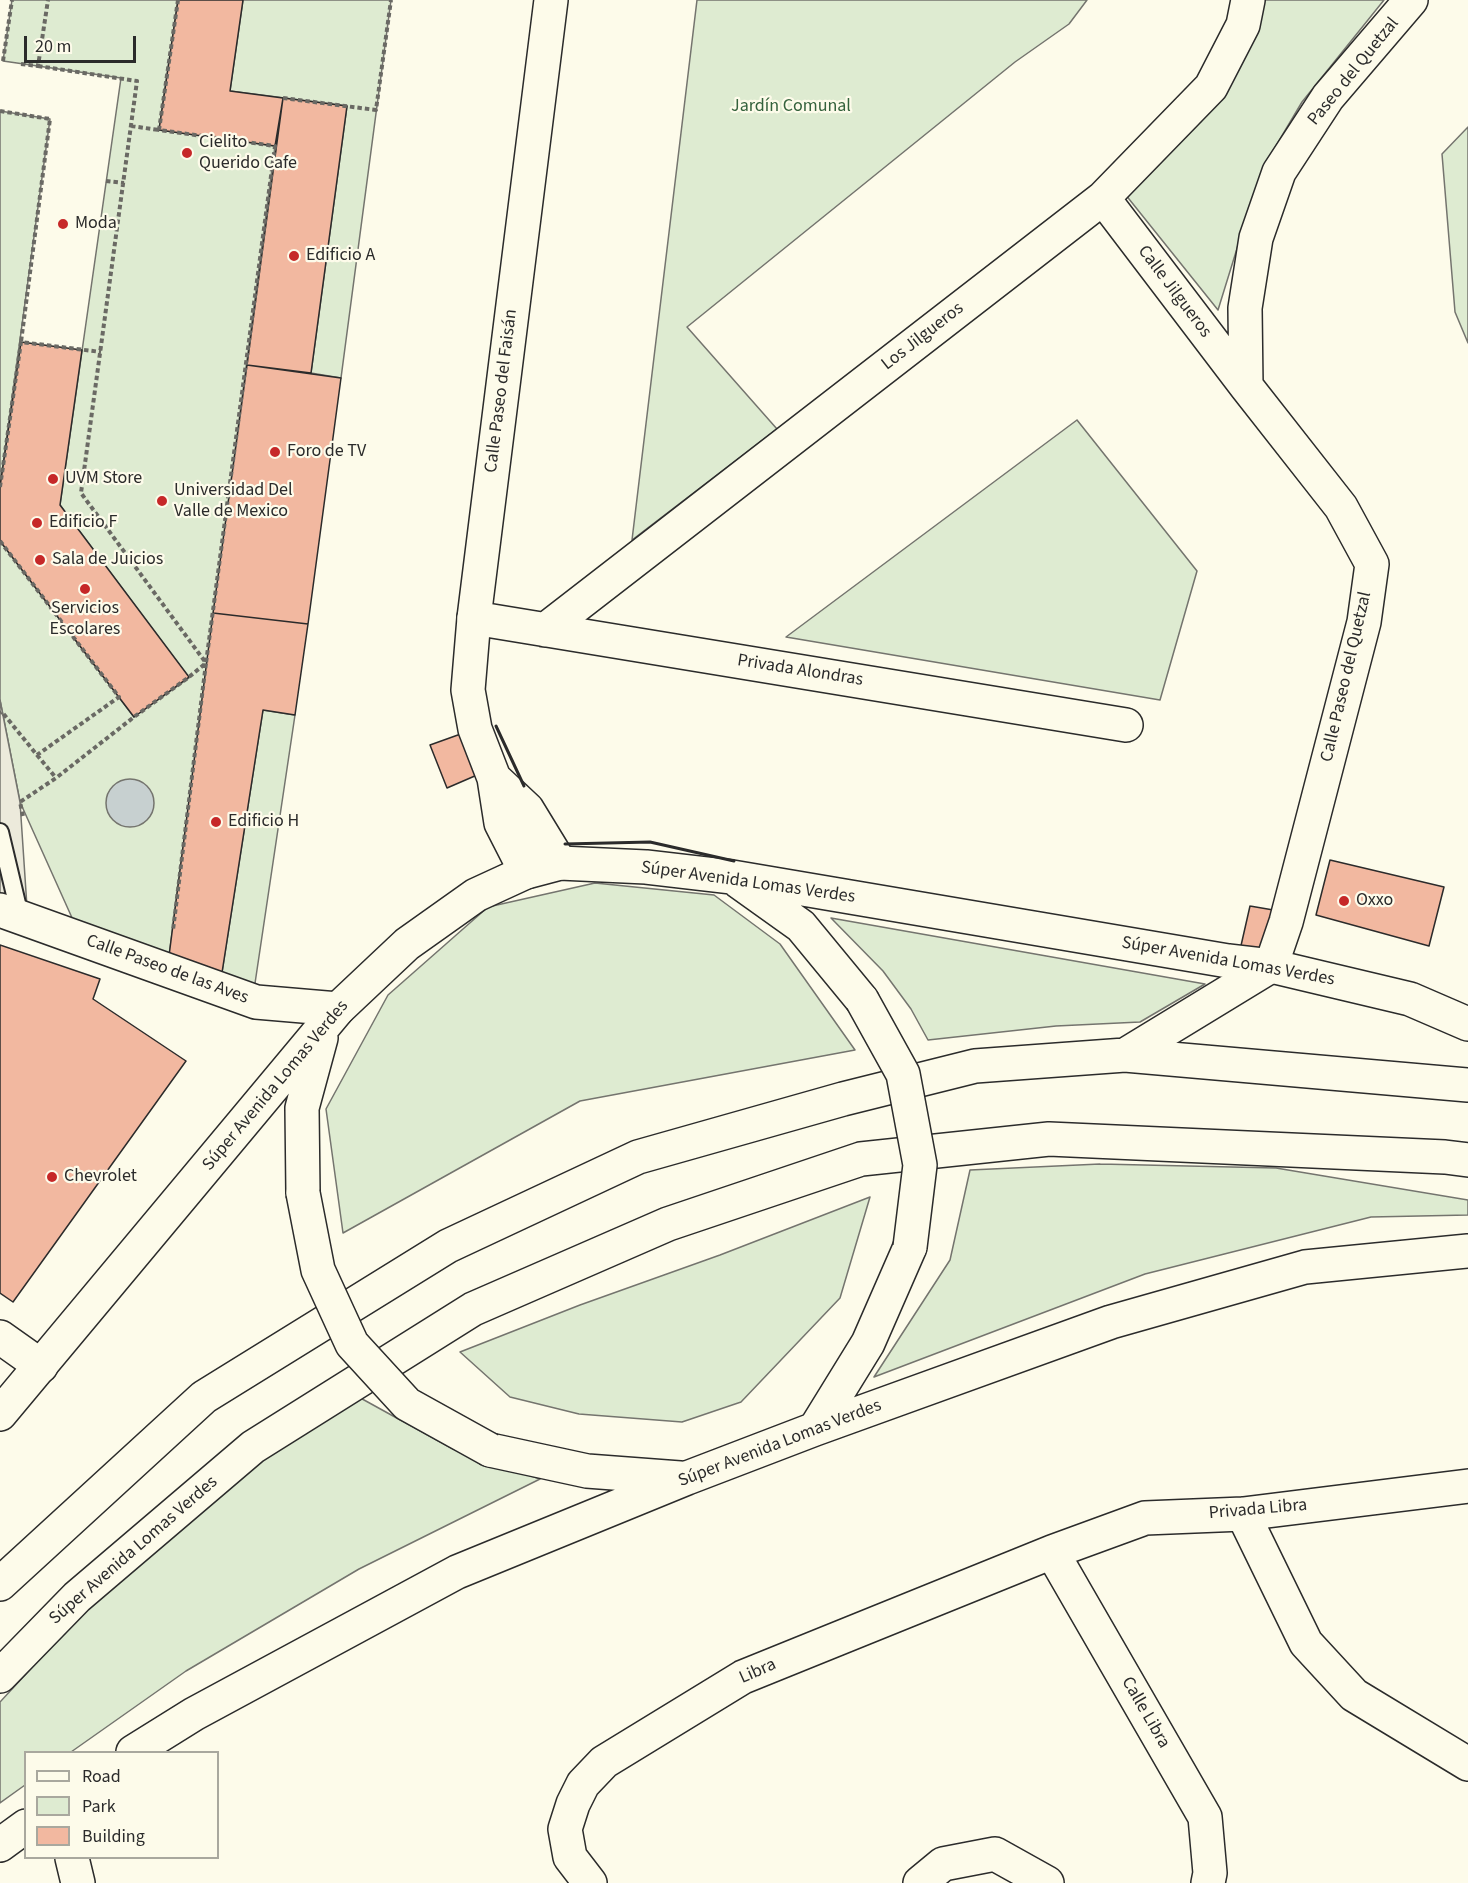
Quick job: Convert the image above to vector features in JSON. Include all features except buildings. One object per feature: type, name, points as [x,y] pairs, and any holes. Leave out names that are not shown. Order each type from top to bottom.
[{"type":"main road","name":"Calle Paseo del Faisán","points":[[526,872],[501,823],[494,778],[479,743],[468,690],[474,618],[551,0]]},
{"type":"main road","name":"Los Jilgueros","points":[[545,630],[1103,198],[1211,87],[1243,25],[1248,0]]},
{"type":"main road","name":"Paseo del Quetzal","points":[[1246,386],[1245,308],[1256,238],[1279,172],[1328,97],[1411,0]]},
{"type":"main road","name":"Calle Jilgueros","points":[[1103,198],[1246,386]]},
{"type":"main road","name":"Calle Paseo del Quetzal","points":[[1246,386],[1341,507],[1372,564],[1364,622],[1286,922],[1271,966]]},
{"type":"main road","name":"Privada Alondras","points":[[474,618],[1126,725]]},
{"type":"main road","name":"Calle Paseo del Faisán","points":[[494,778],[526,809],[560,863]]},
{"type":"main road","name":"Súper Avenida Lomas Verdes","points":[[0,1414],[331,1018],[407,944],[476,896],[526,872],[560,863],[646,867],[732,877],[1228,961],[1271,966],[1410,999],[1468,1024]]},
{"type":"main road","points":[[732,877],[801,926],[862,1000],[903,1074],[920,1166],[910,1247],[868,1342],[815,1430]]},
{"type":"main road","name":"Calle Paseo de las Aves","points":[[10,913],[256,1002],[331,1018]]},
{"type":"main road","points":[[1125,1055],[1271,966]]},
{"type":"main road","points":[[1410,999],[1468,1008]]},
{"type":"main road","points":[[331,1018],[302,1108],[303,1193],[318,1270],[352,1344],[407,1404],[490,1450],[587,1471],[687,1478]]},
{"type":"main road","points":[[0,1584],[204,1398],[458,1241],[638,1157],[843,1099],[975,1066],[1125,1055],[1468,1085]]},
{"type":"main road","name":"Súper Avenida Lomas Verdes","points":[[0,1676],[77,1597],[253,1447],[473,1309],[668,1224],[861,1159],[1049,1138],[1468,1160]]},
{"type":"main road","name":"Súper Avenida Lomas Verdes","points":[[135,1751],[194,1714],[458,1572],[687,1478],[815,1430],[1111,1322],[1305,1266],[1468,1251]]},
{"type":"main road","points":[[0,1337],[41,1366]]},
{"type":"main road","name":"Privada Libra","points":[[1052,1552],[1145,1518],[1243,1514],[1468,1485]]},
{"type":"main road","points":[[1243,1514],[1306,1643],[1354,1695],[1468,1764]]},
{"type":"main road","name":"Libra","points":[[590,1883],[570,1857],[565,1829],[573,1804],[583,1784],[604,1762],[743,1677],[1052,1552]]},
{"type":"main road","name":"Calle Libra","points":[[1052,1552],[1205,1817],[1210,1874],[1208,1883]]},
{"type":"main road","points":[[0,1845],[24,1827]]},
{"type":"main road","points":[[920,1883],[943,1864],[995,1854],[1047,1883]]},
{"type":"main road","points":[[72,1859],[78,1883]]},
{"type":"lane","points":[[0,832],[10,913]]},
{"type":"path","points":[[3,61],[12,0]]},
{"type":"path","points":[[38,66],[48,0]]},
{"type":"path","points":[[159,130],[178,0],[175,0]]},
{"type":"path","points":[[282,98],[376,110],[391,0]]},
{"type":"path","points":[[21,64],[137,81],[81,493],[206,663]]},
{"type":"path","points":[[0,111],[50,119],[0,487]]},
{"type":"path","points":[[131,126],[275,146],[173,930]]},
{"type":"path","points":[[106,181],[124,183]]},
{"type":"path","points":[[21,342],[101,352]]},
{"type":"path","points":[[0,542],[119,697],[38,755]]},
{"type":"path","points":[[20,802],[56,778],[206,663]]},
{"type":"path","points":[[1,713],[56,778]]},
{"type":"green space","points":[[12,0],[178,0],[159,130],[275,146],[169,956],[73,920],[20,802],[0,700],[0,541],[134,717],[189,678],[60,505],[121,78],[3,61]]},
{"type":"green space","points":[[243,0],[391,0],[341,378],[311,373],[347,106],[230,91]]},
{"type":"green space","name":"Jardín Comunal","points":[[697,0],[1087,0],[1069,24],[1015,62],[687,327],[777,429],[632,540]]},
{"type":"green space","points":[[1254,0],[1384,0],[1302,102],[1267,161],[1248,213],[1218,310],[1121,189]]},
{"type":"green space","points":[[0,111],[50,119],[0,487]]},
{"type":"green space","points":[[1468,127],[1468,343],[1455,312],[1442,154]]},
{"type":"green space","points":[[1077,420],[1197,571],[1160,700],[786,637]]},
{"type":"green space","points":[[263,710],[295,715],[254,990],[221,979]]},
{"type":"green space","points":[[595,883],[714,895],[780,944],[855,1050],[580,1101],[343,1233],[326,1109],[388,995],[488,907]]},
{"type":"green space","points":[[831,918],[1205,984],[1140,1022],[1056,1026],[928,1040],[911,1009],[883,971]]},
{"type":"green space","points":[[1100,1164],[1276,1168],[1468,1200],[1468,1215],[1371,1217],[1145,1274],[874,1377],[950,1260],[970,1170]]},
{"type":"green space","points":[[870,1197],[840,1298],[741,1402],[682,1422],[579,1414],[510,1397],[460,1352],[580,1305],[720,1255]]},
{"type":"green space","points":[[355,1395],[453,1449],[540,1479],[359,1569],[186,1671],[72,1751],[24,1751],[24,1786],[0,1803],[0,1702],[88,1607],[233,1481]]},
{"type":"shaded area","points":[[0,700],[20,802],[27,907],[0,899]]},
{"type":"shaded area","points":[[130,779],[147,786],[154,803],[147,820],[130,827],[113,820],[106,803],[113,786]]},
{"type":"wall","points":[[496,726],[524,786]]},
{"type":"wall","points":[[565,844],[650,842],[734,861]]},
{"type":"place","name":"Cielito Querido Cafe","points":[[187,153]]},
{"type":"place","name":"Moda","points":[[63,224]]},
{"type":"place","name":"Edificio A","points":[[294,256]]},
{"type":"place","name":"Foro de TV","points":[[275,452]]},
{"type":"place","name":"UVM Store","points":[[53,479]]},
{"type":"place","name":"Universidad Del Valle de Mexico","points":[[162,501]]},
{"type":"place","name":"Edificio F","points":[[37,523]]},
{"type":"place","name":"Sala de Juicios","points":[[40,560]]},
{"type":"place","name":"Servicios Escolares","points":[[85,589]]},
{"type":"place","name":"Edificio H","points":[[216,822]]},
{"type":"place","name":"Oxxo","points":[[1344,901]]},
{"type":"place","name":"Chevrolet","points":[[52,1177]]}]
